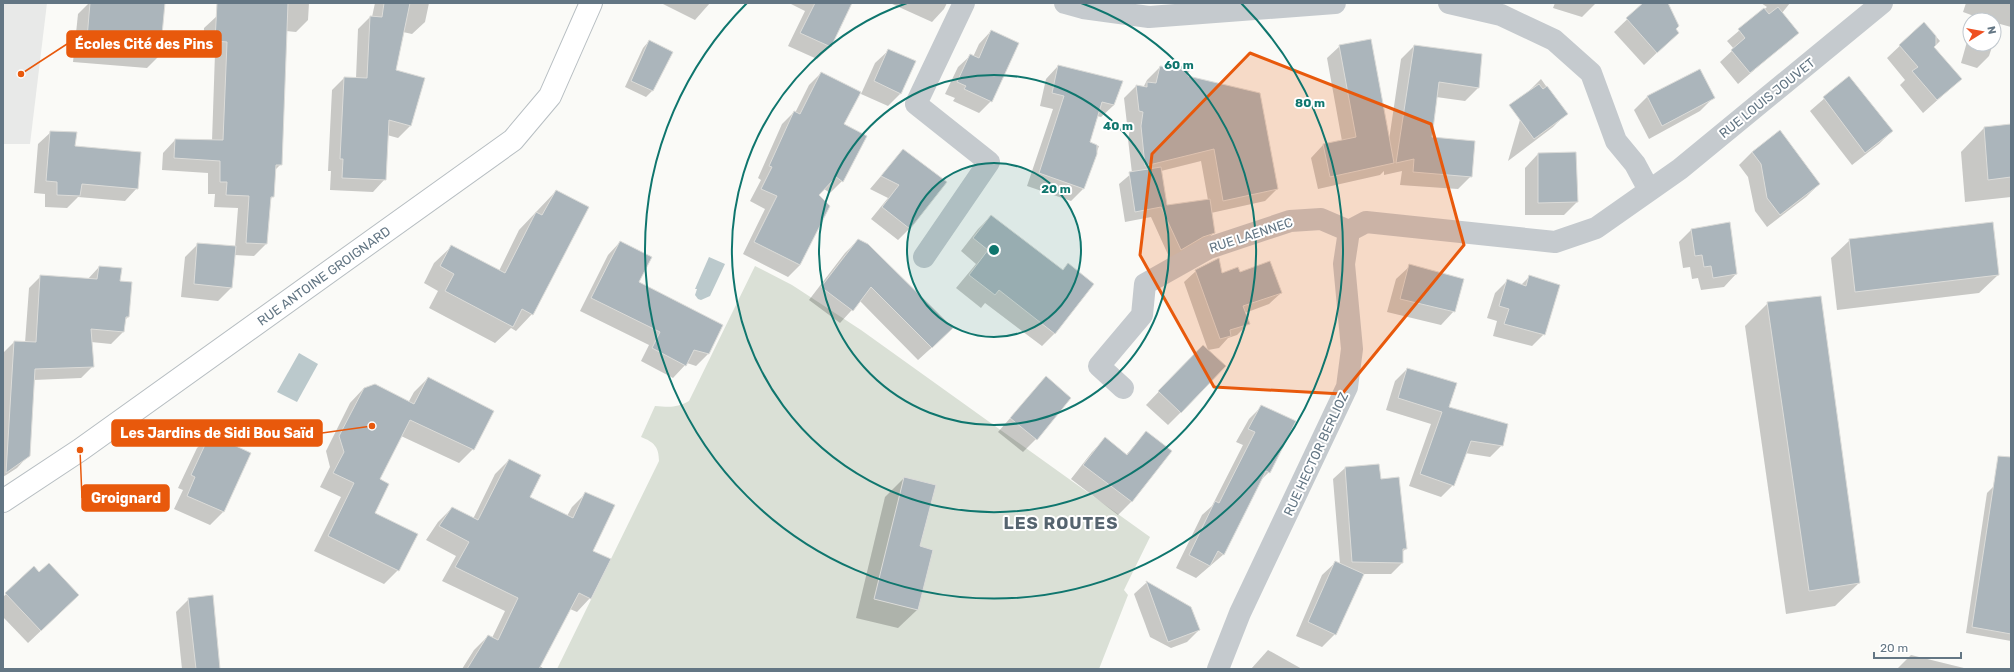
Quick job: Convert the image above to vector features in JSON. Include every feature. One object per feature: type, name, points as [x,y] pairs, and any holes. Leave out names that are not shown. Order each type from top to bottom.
[{"type":"main road","name":"RUE ANTOINE GROIGNARD","points":[[3,501],[87,445],[512,140],[550,96],[591,3]]},
{"type":"street","points":[[924,257],[990,162],[916,104],[964,3]]},
{"type":"street","points":[[1065,3],[1083,8],[1149,17],[1335,3]]},
{"type":"street","points":[[1349,231],[1366,222],[1554,242],[1596,228],[1649,190],[1635,164],[1616,141],[1591,74],[1554,40],[1501,15],[1450,3]]},
{"type":"street","name":"RUE LOUIS JOUVET","points":[[1649,190],[1680,169],[1882,3]]},
{"type":"street","name":"RUE LAENNEC","points":[[1123,388],[1099,366],[1142,315],[1145,284],[1209,248],[1290,220],[1321,219],[1349,231]]},
{"type":"street","name":"RUE HECTOR BERLIOZ","points":[[1218,669],[1240,613],[1348,387],[1352,349],[1344,264],[1349,231]]},
{"type":"highlighted area","points":[[1250,53],[1431,124],[1464,245],[1342,394],[1214,387],[1140,255],[1152,154]]},
{"type":"shaded area","points":[[3,3],[47,3],[30,144],[3,144]]},
{"type":"shaded area","points":[[709,257],[725,264],[710,296],[701,300],[695,295],[697,289],[695,289]]},
{"type":"shaded area","points":[[755,266],[792,285],[861,330],[1150,537],[1124,590],[1128,595],[1099,669],[557,669],[659,461],[658,452],[655,446],[641,437],[655,406],[665,407],[681,405],[689,401]]},
{"type":"shaded area","points":[[299,353],[318,364],[297,402],[277,392]]},
{"type":"building","points":[[90,3],[165,3],[160,56],[86,50]]},
{"type":"building","points":[[217,3],[288,3],[282,165],[276,165],[274,197],[271,197],[267,244],[246,243],[249,196],[226,195],[227,182],[220,182],[220,161],[174,158],[175,139],[223,140],[227,42],[215,41]]},
{"type":"building","points":[[384,3],[410,3],[396,70],[425,78],[411,126],[389,120],[386,180],[342,178],[343,159],[340,159],[344,77],[367,78],[370,16],[382,17]]},
{"type":"building","points":[[815,3],[852,3],[831,47],[800,33]]},
{"type":"building","points":[[1643,3],[1668,3],[1679,26],[1676,29],[1679,33],[1657,53],[1626,18]]},
{"type":"building","points":[[1778,7],[1799,33],[1750,73],[1731,50],[1745,38],[1738,29],[1764,8],[1769,14]]},
{"type":"building","points":[[1924,22],[1936,36],[1936,45],[1934,47],[1962,79],[1937,100],[1912,71],[1918,67],[1899,45]]},
{"type":"building","points":[[991,30],[1019,43],[992,102],[964,89],[966,86],[957,82],[970,54],[979,58]]},
{"type":"building","points":[[1371,39],[1394,163],[1330,177],[1323,144],[1356,137],[1339,45]]},
{"type":"building","points":[[649,40],[673,52],[653,91],[631,81]]},
{"type":"building","points":[[1414,45],[1482,54],[1479,88],[1439,82],[1432,137],[1475,141],[1472,177],[1413,172],[1414,159],[1396,163]]},
{"type":"building","points":[[888,49],[916,61],[901,94],[874,81]]},
{"type":"building","points":[[1058,65],[1123,81],[1114,105],[1102,102],[1090,142],[1097,145],[1097,154],[1084,189],[1039,173],[1064,96],[1052,93]]},
{"type":"building","points":[[1160,66],[1189,70],[1188,76],[1260,93],[1278,189],[1223,201],[1214,149],[1145,166],[1141,126],[1143,112],[1139,111],[1136,85],[1147,87],[1147,82],[1156,83]]},
{"type":"building","points":[[1700,69],[1715,98],[1662,126],[1647,96]]},
{"type":"building","points":[[821,72],[861,92],[844,124],[867,136],[843,182],[836,177],[819,195],[830,206],[800,265],[754,242],[777,196],[761,189],[772,167],[769,166],[794,111],[800,114]]},
{"type":"building","points":[[1849,76],[1893,131],[1865,153],[1823,97]]},
{"type":"building","points":[[1539,84],[1543,89],[1547,86],[1568,114],[1534,139],[1509,105]]},
{"type":"building","points":[[2011,124],[2011,177],[1988,180],[1984,127]]},
{"type":"building","points":[[1780,130],[1820,184],[1780,215],[1767,198],[1761,164],[1752,152]]},
{"type":"building","points":[[50,131],[77,132],[75,146],[141,152],[138,189],[82,184],[80,196],[57,195],[57,182],[46,181]]},
{"type":"building","points":[[903,149],[947,182],[910,229],[882,207],[899,185],[881,176]]},
{"type":"building","points":[[1576,152],[1578,202],[1538,203],[1538,153]]},
{"type":"building","points":[[1161,167],[1167,205],[1210,199],[1215,233],[1203,237],[1181,250],[1161,207],[1135,212],[1129,172]]},
{"type":"building","points":[[556,190],[589,207],[533,315],[522,309],[513,327],[445,291],[454,274],[440,266],[451,245],[505,273],[536,212],[542,215]]},
{"type":"building","points":[[991,215],[1063,270],[1068,263],[1094,284],[1055,334],[999,290],[995,295],[969,275],[988,250],[973,238]]},
{"type":"building","points":[[1730,222],[1737,274],[1713,278],[1711,266],[1704,267],[1702,255],[1695,256],[1691,229]]},
{"type":"building","points":[[1993,222],[1999,275],[1855,292],[1849,239]]},
{"type":"building","points":[[858,239],[868,244],[953,328],[932,348],[871,287],[853,311],[821,287]]},
{"type":"building","points":[[620,241],[652,257],[639,282],[723,325],[709,354],[694,350],[686,366],[652,348],[660,332],[591,298]]},
{"type":"building","points":[[197,243],[236,246],[232,288],[194,284]]},
{"type":"building","points":[[1219,258],[1222,273],[1238,267],[1240,272],[1270,261],[1282,293],[1243,306],[1250,324],[1230,330],[1231,336],[1220,339],[1195,270]]},
{"type":"building","points":[[1409,264],[1464,279],[1455,312],[1400,299]]},
{"type":"building","points":[[99,266],[122,268],[120,281],[132,282],[129,317],[126,317],[124,332],[91,329],[94,367],[35,369],[30,456],[6,473],[14,341],[36,342],[40,275],[97,279]]},
{"type":"building","points":[[1529,275],[1560,285],[1545,335],[1504,324],[1509,309],[1499,306],[1507,279],[1526,286]]},
{"type":"building","points":[[1821,296],[1860,583],[1809,591],[1767,302]]},
{"type":"building","points":[[1203,345],[1226,366],[1181,413],[1158,391]]},
{"type":"building","points":[[1407,368],[1457,383],[1449,407],[1508,424],[1503,446],[1471,441],[1454,486],[1420,474],[1442,412],[1398,398]]},
{"type":"building","points":[[1046,376],[1071,398],[1037,440],[1010,418]]},
{"type":"building","points":[[428,377],[494,411],[474,450],[410,420],[380,479],[389,484],[375,513],[418,534],[399,571],[328,536],[354,483],[333,473],[344,452],[339,436],[364,388],[375,384],[414,404]]},
{"type":"building","points":[[1261,405],[1296,421],[1270,473],[1266,471],[1224,555],[1218,551],[1210,566],[1189,555],[1215,501],[1219,503],[1255,432],[1248,429]]},
{"type":"building","points":[[1146,431],[1172,451],[1132,502],[1083,465],[1105,437],[1127,455]]},
{"type":"building","points":[[210,434],[251,453],[224,512],[187,496],[195,477],[191,475]]},
{"type":"building","points":[[1998,456],[2011,457],[2011,634],[1972,627]]},
{"type":"building","points":[[509,459],[541,475],[530,497],[573,518],[585,492],[615,505],[593,551],[611,559],[591,599],[579,593],[539,669],[467,669],[488,635],[498,640],[518,598],[455,567],[469,542],[439,526],[452,507],[478,520]]},
{"type":"building","points":[[1379,464],[1381,479],[1399,477],[1407,549],[1403,549],[1403,563],[1352,562],[1345,467]]},
{"type":"building","points":[[904,477],[936,485],[920,546],[933,550],[918,610],[874,599]]},
{"type":"building","points":[[1335,561],[1364,574],[1336,635],[1308,622]]},
{"type":"building","points":[[49,563],[79,595],[41,631],[5,593],[34,566],[39,572]]},
{"type":"building","points":[[1146,581],[1191,607],[1200,630],[1168,642]]},
{"type":"building","points":[[213,595],[220,669],[196,669],[188,598]]},
{"type":"place","name":"Écoles Cité des Pins","points":[[21,74]]},
{"type":"place","name":"Les Jardins de Sidi Bou Saïd","points":[[372,426]]},
{"type":"place","name":"Groignard","points":[[80,450]]},
{"type":"district","name":"LES ROUTES","points":[[1061,523]]}]
